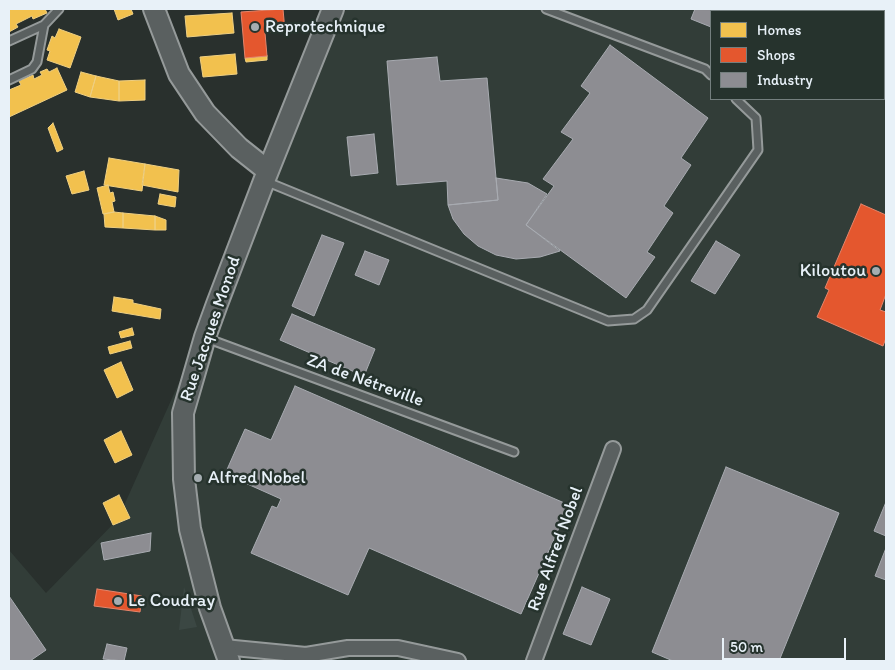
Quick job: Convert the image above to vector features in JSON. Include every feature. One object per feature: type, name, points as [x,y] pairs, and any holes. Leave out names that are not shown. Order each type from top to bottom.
[{"type":"street","points":[[154,9],[179,74],[205,113],[266,176]]},
{"type":"street","name":"Rue Jacques Monod","points":[[227,654],[210,608],[190,529],[184,479],[183,413],[205,337],[266,176],[333,9]]},
{"type":"street","name":"Rue Alfred Nobel","points":[[534,661],[613,449]]},
{"type":"street","points":[[227,654],[302,658],[348,648],[398,648],[458,661]]},
{"type":"lane","points":[[9,41],[44,25],[59,9]]},
{"type":"lane","points":[[546,9],[705,70],[710,74]]},
{"type":"lane","points":[[9,80],[32,69],[37,62],[44,25]]},
{"type":"lane","points":[[266,176],[608,321],[634,319],[647,310],[758,150],[756,118],[737,100]]},
{"type":"lane","name":"ZA de Nétreville","points":[[205,337],[514,452]]},
{"type":"shaded area","points":[[346,9],[886,9],[886,661],[9,661],[9,550],[46,593],[118,519]]},
{"type":"shaded area","points":[[184,587],[197,627],[179,630]]},
{"type":"building: Homes","points":[[9,9],[45,9],[47,13],[33,19],[32,16],[16,24],[18,27],[9,32]]},
{"type":"building: Homes","points":[[114,9],[131,9],[133,14],[118,20]]},
{"type":"building: Homes","points":[[232,13],[234,33],[187,37],[185,16]]},
{"type":"building: Homes","points":[[59,29],[81,37],[70,68],[47,60],[50,51],[47,50],[52,36],[55,38]]},
{"type":"building: Homes","points":[[235,54],[237,74],[203,77],[200,57]]},
{"type":"building: Homes","points":[[267,56],[267,60],[246,62],[245,58]]},
{"type":"building: Homes","points":[[57,68],[67,90],[9,117],[9,90],[21,85],[19,81],[33,75],[34,79],[42,75],[40,72],[47,69],[49,72]]},
{"type":"building: Homes","points":[[81,72],[96,76],[90,97],[75,92]]},
{"type":"building: Homes","points":[[96,76],[119,81],[119,101],[90,97]]},
{"type":"building: Homes","points":[[145,80],[145,100],[119,101],[119,81]]},
{"type":"building: Homes","points":[[53,123],[63,149],[57,152],[48,128]]},
{"type":"building: Homes","points":[[109,158],[145,164],[142,191],[104,185]]},
{"type":"building: Homes","points":[[145,164],[179,170],[178,192],[142,185]]},
{"type":"building: Homes","points":[[84,171],[89,190],[72,194],[66,176]]},
{"type":"building: Homes","points":[[108,185],[110,193],[113,192],[115,201],[112,202],[114,212],[103,214],[97,188]]},
{"type":"building: Homes","points":[[160,194],[176,197],[175,207],[158,204]]},
{"type":"building: Homes","points":[[123,213],[123,228],[105,227],[104,214]]},
{"type":"building: Homes","points":[[123,213],[155,216],[155,230],[123,228]]},
{"type":"building: Homes","points":[[155,216],[166,220],[166,230],[155,230]]},
{"type":"building: Homes","points":[[114,297],[133,300],[133,303],[161,309],[160,319],[112,311]]},
{"type":"building: Homes","points":[[132,328],[134,335],[121,338],[119,332]]},
{"type":"building: Homes","points":[[130,341],[132,348],[110,354],[108,347]]},
{"type":"building: Homes","points":[[121,362],[133,390],[117,398],[104,370]]},
{"type":"building: Homes","points":[[121,431],[132,455],[115,463],[104,440]]},
{"type":"building: Homes","points":[[119,495],[130,518],[113,525],[103,503]]},
{"type":"building: Shops","points":[[283,9],[285,31],[265,33],[267,56],[245,58],[241,12]]},
{"type":"building: Shops","points":[[861,204],[886,215],[886,294],[880,310],[886,312],[886,338],[883,346],[817,317],[829,290],[825,288]]},
{"type":"building: Shops","name":"Le Coudray","points":[[97,589],[142,596],[140,612],[94,606]]},
{"type":"building: Industry","points":[[695,9],[776,9],[710,10],[710,27],[691,19]]},
{"type":"building: Industry","points":[[610,45],[708,118],[681,158],[691,165],[664,206],[673,213],[647,252],[655,257],[626,298],[526,225],[554,186],[543,179],[573,139],[561,132],[590,93],[581,86]]},
{"type":"building: Industry","points":[[437,57],[440,81],[487,78],[498,200],[448,205],[447,181],[397,185],[387,61]]},
{"type":"building: Industry","points":[[374,134],[378,173],[351,176],[347,137]]},
{"type":"building: Industry","points":[[496,178],[528,183],[547,194],[526,225],[560,251],[540,257],[516,259],[496,255],[478,246],[464,234],[453,219],[448,205],[498,200]]},
{"type":"building: Industry","points":[[322,235],[344,243],[314,316],[292,306]]},
{"type":"building: Industry","points":[[716,241],[740,255],[715,294],[691,281]]},
{"type":"building: Industry","points":[[365,251],[389,260],[379,285],[355,275]]},
{"type":"building: Industry","points":[[292,314],[375,349],[364,376],[280,340]]},
{"type":"building: Industry","points":[[295,386],[569,505],[521,614],[369,548],[348,595],[251,553],[272,506],[277,508],[281,499],[225,474],[245,429],[271,440]]},
{"type":"building: Industry","points":[[726,467],[839,513],[779,661],[673,661],[652,652]]},
{"type":"building: Industry","points":[[886,502],[886,536],[874,531]]},
{"type":"building: Industry","points":[[151,533],[150,551],[104,560],[101,543]]},
{"type":"building: Industry","points":[[886,548],[886,580],[875,576]]},
{"type":"building: Industry","points":[[582,587],[610,599],[591,645],[563,634]]},
{"type":"building: Industry","points":[[9,596],[46,650],[30,661],[9,661]]},
{"type":"building: Industry","points":[[107,644],[127,648],[124,661],[103,659]]},
{"type":"place","name":"Reprotechnique","points":[[255,27]]},
{"type":"place","name":"Kiloutou","points":[[876,271]]},
{"type":"place","name":"Alfred Nobel","points":[[198,478]]},
{"type":"place","name":"Le Coudray","points":[[118,601]]}]
